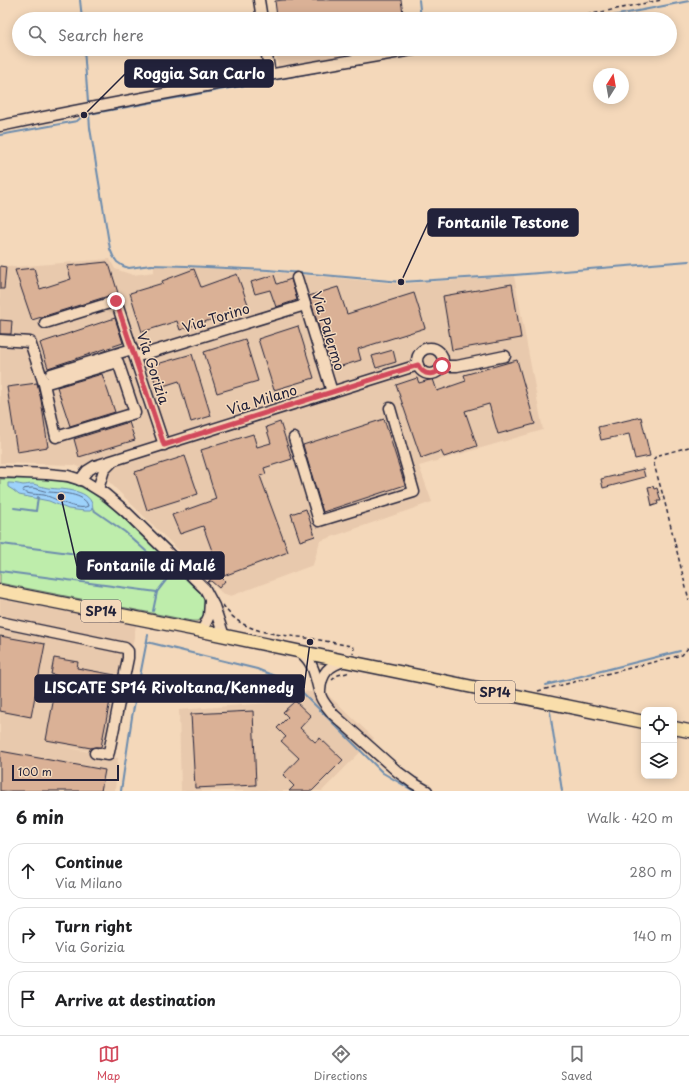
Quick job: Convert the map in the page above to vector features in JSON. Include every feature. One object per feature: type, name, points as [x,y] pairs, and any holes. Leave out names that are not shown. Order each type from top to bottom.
[{"type":"main road","name":"SP14","points":[[0,591],[641,721]]},
{"type":"main road","points":[[677,729],[689,731]]},
{"type":"street","points":[[259,0],[261,12]]},
{"type":"street","points":[[267,56],[270,75]]},
{"type":"street","points":[[0,126],[89,108],[378,56]]},
{"type":"street","name":"Via Palermo","points":[[296,278],[332,392]]},
{"type":"street","name":"Via Gorizia","points":[[45,323],[116,301],[164,445]]},
{"type":"street","name":"Via Torino","points":[[51,374],[134,353],[305,305]]},
{"type":"street","points":[[0,340],[30,342],[44,384],[56,437],[135,413],[118,362],[44,384]]},
{"type":"street","points":[[424,350],[436,350],[441,354],[443,360],[442,366],[437,372],[431,374],[423,372],[417,361],[419,355],[424,350]]},
{"type":"street","points":[[442,366],[457,366],[505,356]]},
{"type":"street","name":"Via Milano","points":[[80,480],[92,467],[418,365]]},
{"type":"street","points":[[294,438],[319,521],[414,492],[390,408]]},
{"type":"street","points":[[98,489],[104,470],[114,461]]},
{"type":"street","points":[[0,470],[56,474],[73,477],[98,489],[125,511],[205,589],[214,606],[224,636]]},
{"type":"street","points":[[202,631],[210,613],[210,597]]},
{"type":"street","points":[[0,622],[124,648],[128,651],[128,658],[109,752],[108,755],[95,753]]},
{"type":"street","points":[[300,652],[306,656],[311,663],[324,702],[334,715],[398,772],[427,791]]},
{"type":"street","points":[[320,692],[320,685],[327,671],[333,665],[348,662]]},
{"type":"path","points":[[602,12],[661,0]]},
{"type":"path","points":[[689,447],[656,456],[653,461],[689,600]]},
{"type":"path","points":[[223,605],[234,618],[247,626],[258,630],[280,635],[315,639],[352,646],[354,649],[348,662],[348,672],[335,677],[324,686],[320,692]]},
{"type":"path","points":[[537,691],[682,655],[689,647]]},
{"type":"shaded area","points":[[276,56],[340,56],[278,66]]},
{"type":"shaded area","points":[[110,259],[115,269],[133,275],[154,272],[154,266],[248,270],[401,284],[514,276],[543,430],[419,466],[432,502],[320,541],[313,565],[231,596],[222,593],[108,481],[75,465],[0,463],[0,265],[14,267]]},
{"type":"shaded area","points":[[0,599],[136,625],[114,755],[60,746],[118,758],[115,791],[0,791]]},
{"type":"shaded area","points":[[294,690],[327,694],[374,738],[322,791],[181,791],[179,710],[280,702]]},
{"type":"green space","points":[[0,479],[56,480],[80,486],[92,493],[121,516],[200,593],[205,601],[205,616],[198,621],[192,621],[0,583]]},
{"type":"water","points":[[8,483],[23,485],[33,484],[48,488],[76,491],[88,497],[93,509],[90,511],[85,511],[68,509],[49,501],[19,495],[8,487]]},
{"type":"building","points":[[401,0],[403,12],[276,12],[275,1]]},
{"type":"building","points":[[107,262],[118,293],[32,320],[15,270],[34,268],[40,289],[71,279],[67,266]]},
{"type":"building","points":[[0,266],[6,267],[4,289],[0,289]]},
{"type":"building","points":[[194,269],[201,287],[237,274],[249,307],[180,330],[177,321],[142,332],[130,293],[163,283],[162,281]]},
{"type":"building","points":[[274,275],[277,284],[291,279],[297,300],[276,307],[270,290],[255,294],[251,282]]},
{"type":"building","points":[[512,284],[521,338],[452,350],[443,296]]},
{"type":"building","points":[[338,287],[347,314],[414,293],[425,328],[358,349],[361,360],[332,369],[309,296]]},
{"type":"building","points":[[115,318],[123,343],[48,368],[40,343]]},
{"type":"building","points":[[0,320],[12,321],[11,334],[0,334]]},
{"type":"building","points":[[298,326],[314,378],[274,390],[258,339]]},
{"type":"building","points":[[245,339],[258,381],[217,393],[204,352]]},
{"type":"building","points":[[393,350],[396,362],[376,368],[372,356]]},
{"type":"building","points":[[192,354],[211,416],[191,422],[179,381],[157,388],[150,366]]},
{"type":"building","points":[[517,360],[535,424],[498,434],[489,404],[465,411],[477,446],[444,457],[441,451],[421,458],[396,385],[417,378],[419,383],[433,379],[437,391],[466,381],[464,375]]},
{"type":"building","points":[[102,374],[115,412],[70,426],[57,387]]},
{"type":"building","points":[[37,383],[48,447],[17,452],[7,387]]},
{"type":"building","points":[[641,417],[650,456],[635,459],[629,434],[601,440],[598,427]]},
{"type":"building","points":[[384,419],[405,485],[323,512],[303,445]]},
{"type":"building","points":[[129,422],[135,440],[79,457],[74,439]]},
{"type":"building","points":[[280,422],[292,459],[264,468],[266,474],[260,476],[288,552],[221,577],[225,581],[219,588],[211,581],[208,582],[219,570],[203,526],[180,534],[172,515],[216,499],[201,450],[253,434],[257,447],[271,443],[266,427]]},
{"type":"building","points":[[185,456],[198,494],[147,510],[135,472]]},
{"type":"building","points":[[643,469],[645,477],[603,488],[601,479]]},
{"type":"building","points":[[653,486],[654,489],[657,488],[661,501],[657,501],[658,504],[652,506],[648,487]]},
{"type":"building","points":[[306,509],[315,536],[300,541],[291,514]]},
{"type":"building","points":[[0,636],[45,644],[31,717],[0,711]]},
{"type":"building","points":[[54,658],[78,662],[77,668],[115,675],[101,747],[91,748],[46,740],[58,676],[51,674]]},
{"type":"building","points":[[295,701],[311,716],[300,728],[315,742],[320,738],[343,760],[312,791],[289,791],[294,786],[283,775],[299,758],[281,741],[286,737],[277,728],[288,717],[283,712]]},
{"type":"building","points":[[253,711],[256,785],[195,788],[191,714]]},
{"type":"building","points":[[0,751],[105,770],[101,791],[0,791]]},
{"type":"waterway","points":[[80,0],[81,12]]},
{"type":"waterway","points":[[419,0],[420,12]]},
{"type":"waterway","points":[[633,12],[689,1]]},
{"type":"waterway","points":[[85,56],[88,102]]},
{"type":"waterway","points":[[0,135],[77,121],[84,115],[370,62]]},
{"type":"waterway","points":[[89,114],[110,249],[117,262],[129,268],[151,265],[268,270],[401,282],[514,275],[689,261]]},
{"type":"waterway","points":[[14,508],[36,511],[38,497]]},
{"type":"waterway","points":[[92,509],[125,532],[171,574],[157,592],[153,611]]},
{"type":"waterway","points":[[2,544],[160,565]]},
{"type":"waterway","points":[[0,571],[157,592]]},
{"type":"waterway","points":[[121,791],[132,717],[148,635]]},
{"type":"waterway","points":[[147,642],[257,669],[277,677],[301,691],[383,773],[414,791]]},
{"type":"waterway","points":[[546,685],[680,651]]},
{"type":"waterway","points":[[550,712],[562,791]]},
{"type":"place","name":"Roggia San Carlo","points":[[84,115]]},
{"type":"place","name":"Fontanile Testone","points":[[401,282]]},
{"type":"place","name":"Fontanile di Malé","points":[[61,497]]},
{"type":"place","name":"LISCATE SP14 Rivoltana/Kennedy","points":[[310,642]]},
{"type":"route","points":[[116,301],[164,445],[418,365],[426,374],[437,372],[442,366]]}]
